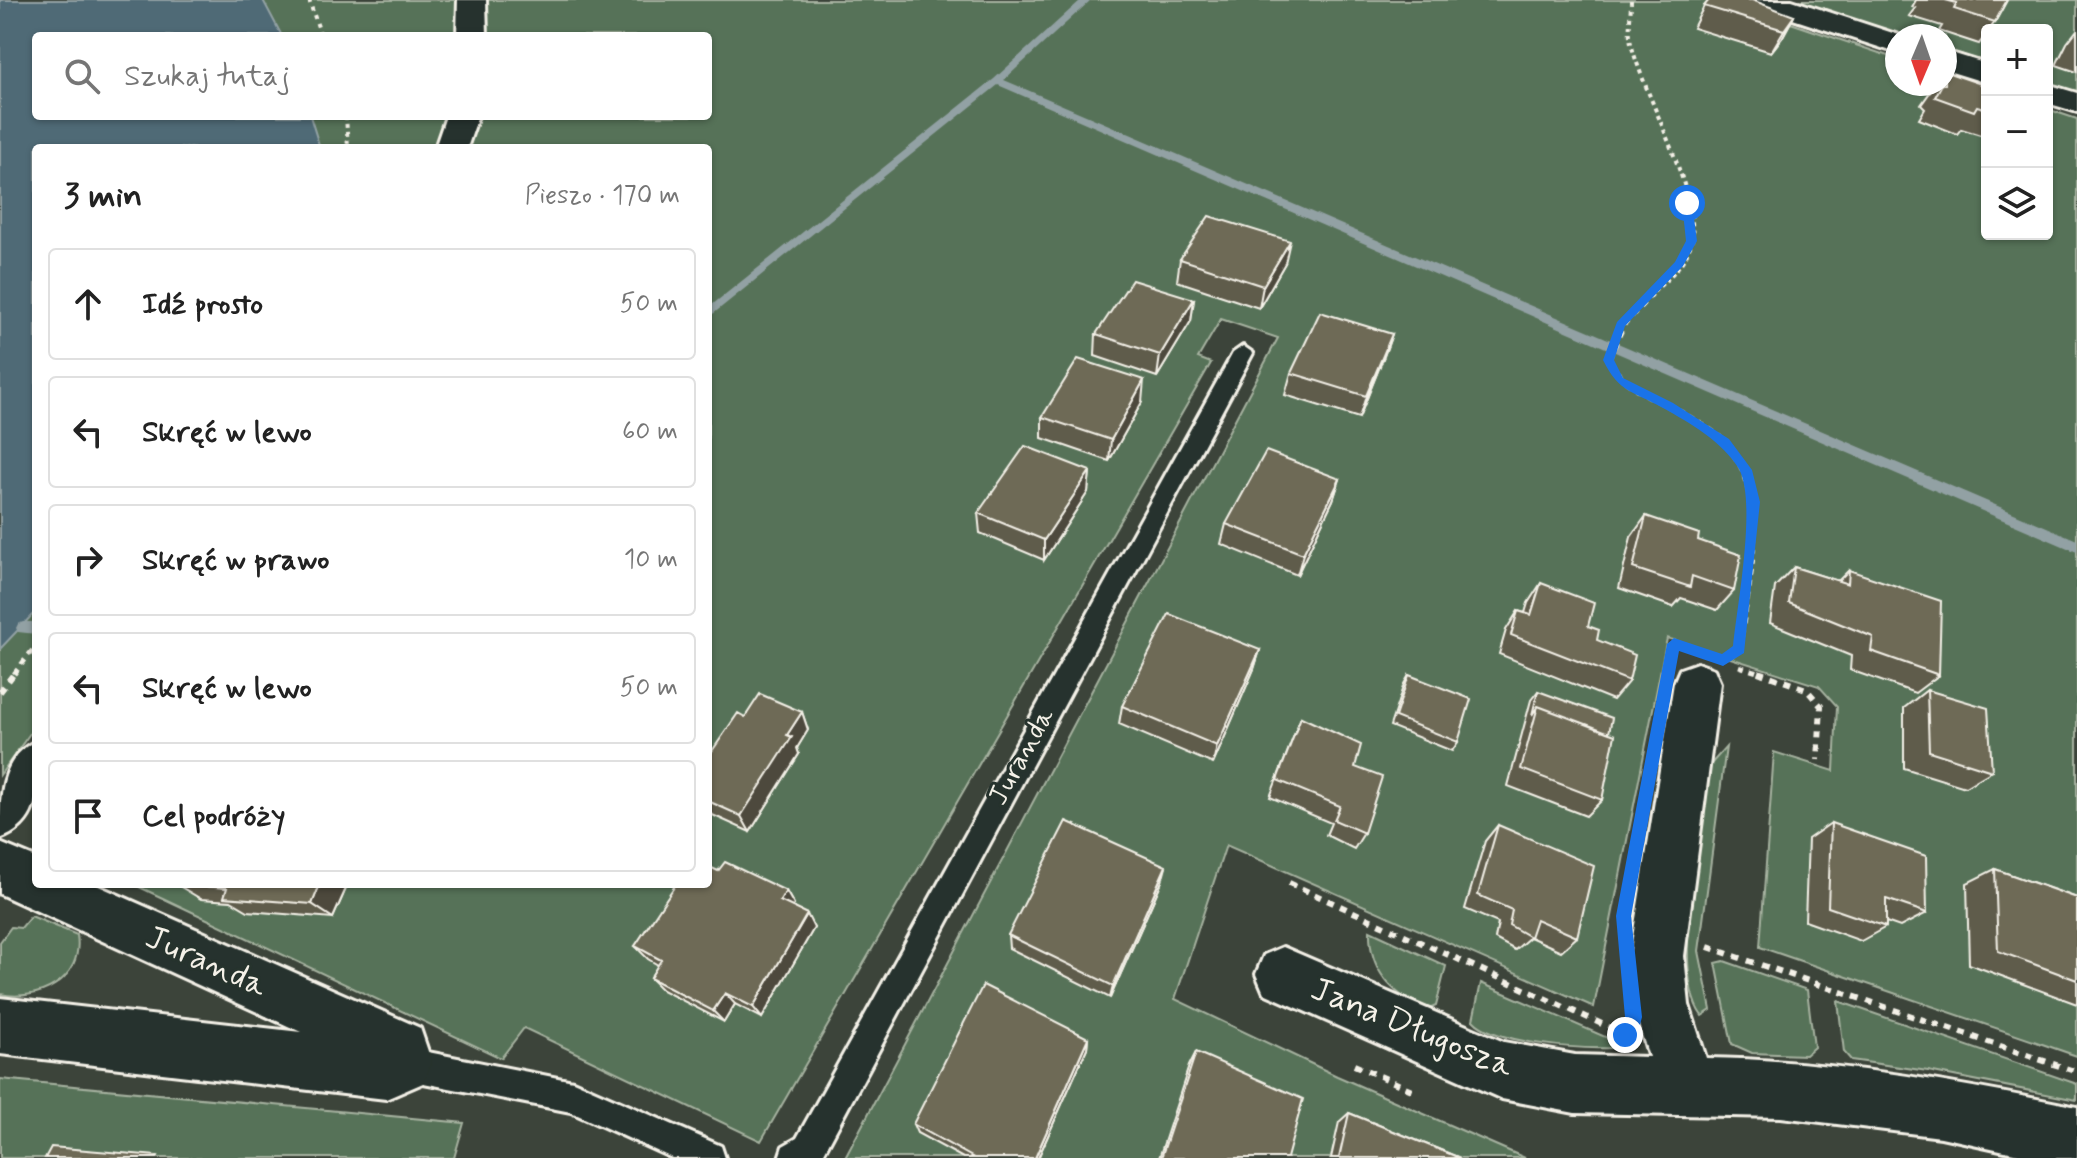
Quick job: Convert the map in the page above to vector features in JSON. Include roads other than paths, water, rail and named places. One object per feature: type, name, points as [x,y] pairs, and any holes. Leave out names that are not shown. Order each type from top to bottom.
[{"type":"street","points":[[472,0],[472,32]]},
{"type":"street","points":[[1763,0],[1885,40]]},
{"type":"street","points":[[1957,64],[1981,72]]},
{"type":"street","points":[[2053,95],[2077,103]]},
{"type":"street","points":[[452,144],[461,120]]},
{"type":"street","points":[[1686,1084],[1661,1005],[1657,956],[1697,683]]},
{"type":"street","points":[[0,815],[32,769]]},
{"type":"street","name":"Juranda","points":[[0,868],[32,882]]},
{"type":"street","name":"Juranda","points":[[44,888],[400,1048],[403,1063]]},
{"type":"street","name":"Jana Długosza","points":[[1283,974],[1502,1070],[1575,1084],[1781,1088],[1941,1108],[2077,1137]]},
{"type":"street","points":[[0,1026],[386,1070],[403,1063]]},
{"type":"lane","name":"Juranda","points":[[795,1158],[808,1149],[1243,353]]},
{"type":"lane","points":[[403,1063],[573,1097],[709,1158]]},
{"type":"water","points":[[0,0],[263,0],[280,32],[32,32],[32,120],[311,120],[319,144],[32,144],[32,615],[0,649]]},
{"type":"waterway","points":[[997,81],[1086,0]]},
{"type":"waterway","points":[[712,311],[997,81]]},
{"type":"waterway","points":[[997,81],[2077,546]]},
{"type":"waterway","points":[[23,628],[32,628]]}]
